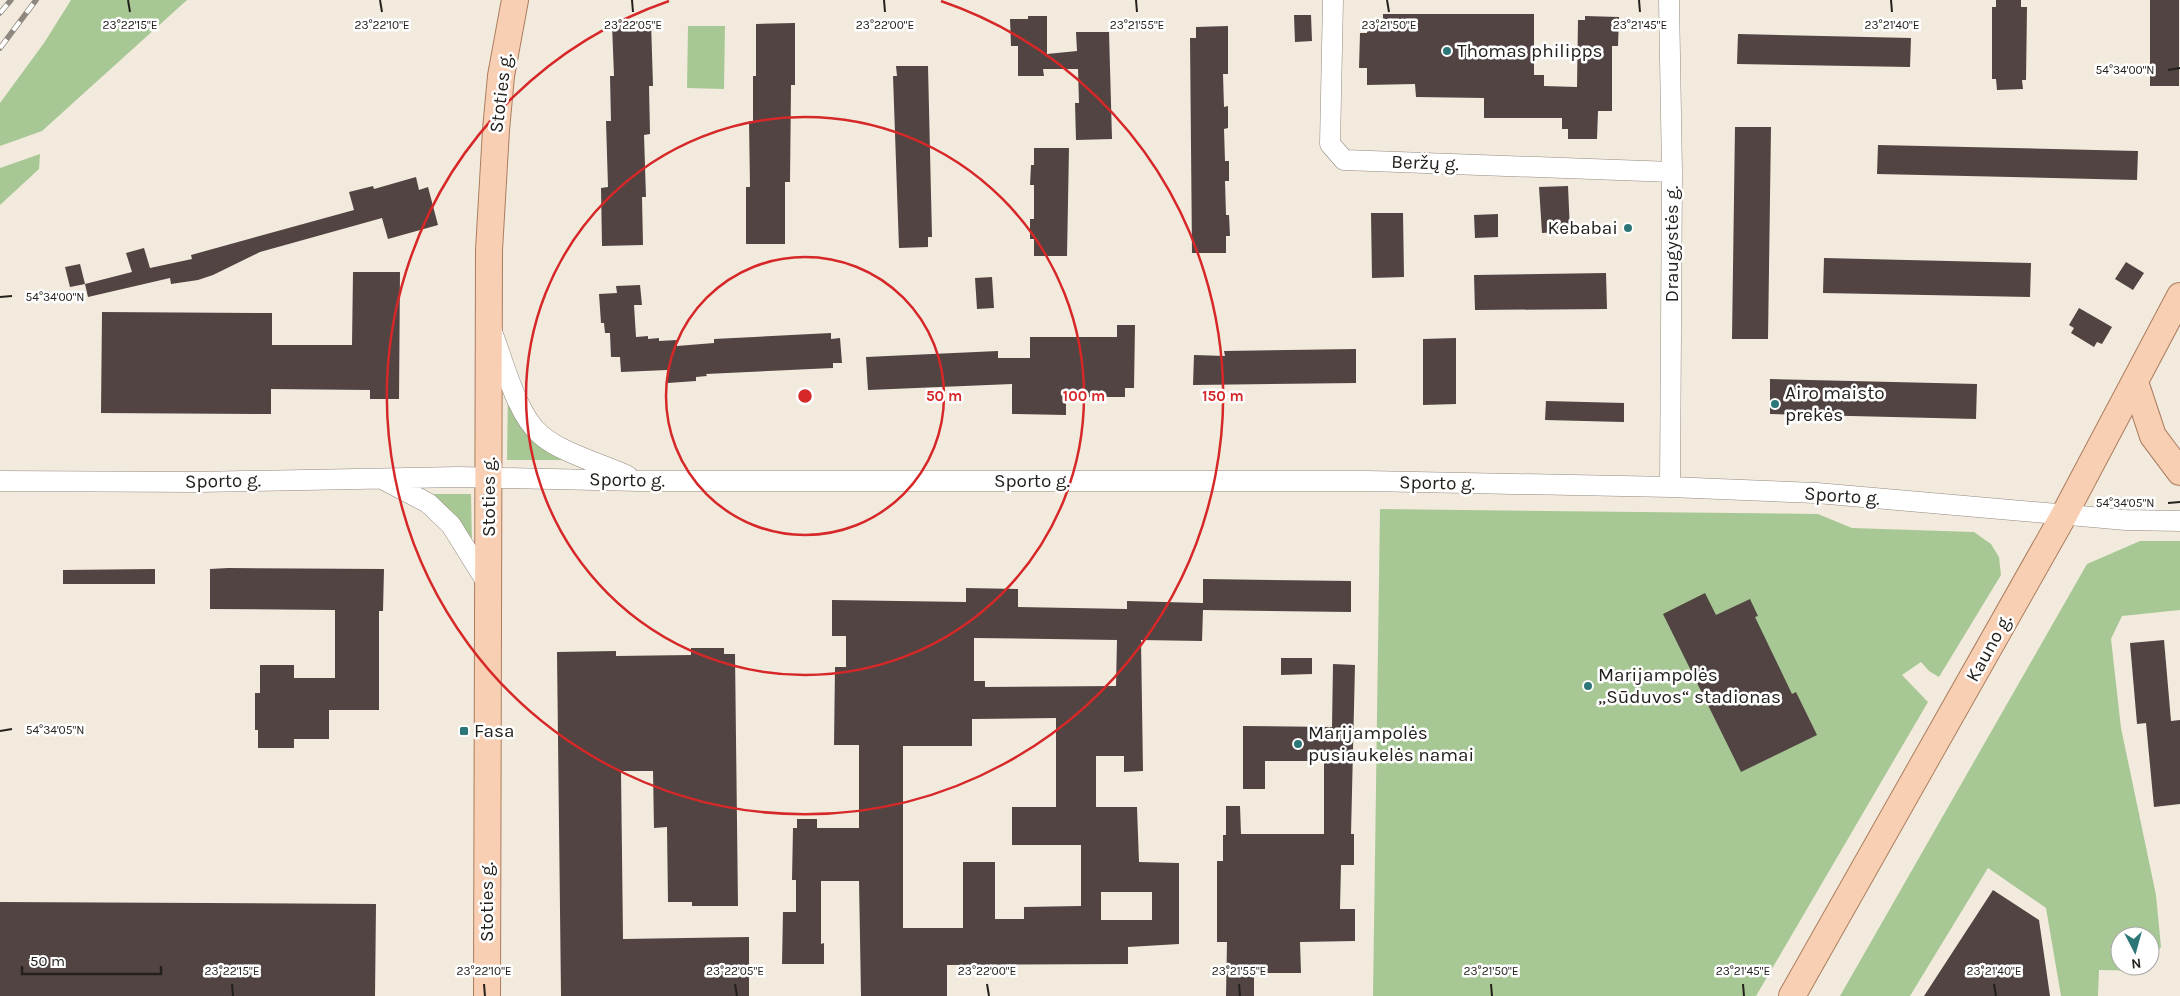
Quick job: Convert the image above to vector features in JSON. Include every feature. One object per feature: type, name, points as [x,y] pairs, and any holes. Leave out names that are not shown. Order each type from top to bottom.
[{"type":"main road","name":"Stoties g.","points":[[487,996],[490,587],[488,477],[489,250],[501,76],[515,0]]},
{"type":"main road","name":"Kauno g.","points":[[1792,996],[2064,515],[2180,296]]},
{"type":"main road","points":[[2135,382],[2153,436],[2180,472]]},
{"type":"street","name":"Beržų g.","points":[[1333,0],[1330,144],[1344,160],[1672,172]]},
{"type":"street","name":"Draugystės g.","points":[[1670,0],[1672,172],[1670,487]]},
{"type":"street","points":[[489,325],[524,414],[540,435],[557,446],[639,481]]},
{"type":"street","name":"Sporto g.","points":[[0,481],[197,482],[488,477],[639,481],[1357,481],[1670,487],[1817,493],[2064,515],[2180,521]]},
{"type":"street","points":[[380,478],[428,503],[451,525],[490,587]]},
{"type":"green space","points":[[71,0],[187,0],[42,131],[0,146],[0,103],[44,43]]},
{"type":"green space","points":[[688,26],[725,26],[724,89],[687,88]]},
{"type":"green space","points":[[40,154],[39,169],[0,205],[0,168]]},
{"type":"green space","points":[[508,389],[579,460],[507,460]]},
{"type":"green space","points":[[426,494],[471,494],[472,544],[459,520]]},
{"type":"green space","name":"Marijampolės „Sūduvos“ stadionas","points":[[1380,509],[1818,514],[1852,528],[1974,532],[1991,544],[1999,557],[2001,575],[1939,677],[1929,671],[1921,662],[1902,675],[1928,702],[1756,996],[1373,996]]},
{"type":"green space","points":[[2140,541],[2180,541],[2180,610],[2122,616],[2111,639],[2121,728],[2156,895],[2159,926],[2110,926],[2110,970],[2099,970],[2098,996],[2061,996],[2046,908],[1988,868],[1910,996],[1840,996],[2087,564]]},
{"type":"building","points":[[1996,0],[2021,0],[2021,7],[2027,7],[2026,80],[2022,80],[2023,89],[1997,90],[1996,79],[1992,79],[1992,7],[1996,7]]},
{"type":"building","points":[[2150,0],[2179,0],[2179,86],[2150,86]]},
{"type":"building","name":"Thomas philipps","points":[[1383,14],[1534,14],[1534,75],[1544,75],[1544,86],[1577,87],[1578,20],[1585,20],[1585,16],[1619,17],[1618,46],[1612,46],[1612,111],[1598,111],[1597,139],[1568,139],[1568,129],[1562,129],[1562,118],[1484,118],[1484,98],[1416,97],[1415,84],[1367,85],[1367,68],[1359,68],[1360,33],[1367,33],[1367,24],[1383,24]]},
{"type":"building","points":[[1294,15],[1311,15],[1312,41],[1295,42]]},
{"type":"building","points":[[1028,16],[1047,16],[1047,54],[1077,51],[1076,32],[1109,32],[1112,139],[1076,140],[1075,103],[1079,103],[1078,69],[1043,69],[1044,76],[1018,76],[1018,46],[1011,46],[1010,19],[1028,19]]},
{"type":"building","points":[[651,22],[653,86],[649,86],[650,134],[644,135],[646,197],[642,197],[643,245],[602,246],[601,188],[608,187],[606,121],[611,121],[610,76],[614,76],[612,24]]},
{"type":"building","points":[[795,23],[795,85],[791,85],[790,182],[785,182],[785,244],[746,244],[746,187],[750,187],[749,121],[753,121],[753,76],[756,76],[756,24]]},
{"type":"building","points":[[1228,26],[1228,74],[1223,74],[1224,107],[1228,106],[1228,128],[1224,129],[1225,161],[1229,161],[1229,181],[1225,181],[1226,215],[1229,215],[1230,236],[1226,236],[1226,253],[1192,253],[1190,38],[1196,38],[1196,27]]},
{"type":"building","points":[[1738,34],[1911,38],[1910,67],[1737,64]]},
{"type":"building","points":[[896,66],[928,66],[932,237],[928,237],[928,247],[899,248],[893,76],[897,76]]},
{"type":"building","points":[[1735,127],[1771,127],[1768,339],[1732,339]]},
{"type":"building","points":[[1878,145],[2138,151],[2137,180],[1877,174]]},
{"type":"building","points":[[1034,148],[1069,148],[1067,256],[1034,256],[1034,239],[1030,239],[1030,219],[1034,219],[1034,185],[1030,185],[1031,165],[1034,165]]},
{"type":"building","points":[[416,177],[419,190],[428,187],[438,225],[388,239],[382,218],[260,252],[213,275],[198,280],[171,284],[170,278],[88,297],[85,284],[132,272],[126,253],[144,248],[150,268],[192,259],[191,255],[354,210],[349,192],[373,186],[374,189]]},
{"type":"building","points":[[1568,186],[1570,231],[1542,233],[1539,187]]},
{"type":"building","points":[[1371,213],[1403,213],[1404,277],[1372,278]]},
{"type":"building","points":[[1498,214],[1498,237],[1475,238],[1474,215]]},
{"type":"building","points":[[1824,258],[2031,263],[2030,297],[1823,293]]},
{"type":"building","points":[[2126,262],[2144,273],[2133,290],[2115,279]]},
{"type":"building","points":[[80,264],[85,284],[70,287],[65,267]]},
{"type":"building","points":[[353,272],[400,272],[399,399],[370,399],[370,390],[271,389],[271,414],[101,413],[102,312],[272,313],[272,345],[352,345]]},
{"type":"building","points":[[1606,273],[1607,309],[1475,310],[1474,275]]},
{"type":"building","points":[[992,277],[994,308],[977,309],[975,278]]},
{"type":"building","points":[[640,285],[642,305],[634,305],[636,337],[648,336],[648,339],[659,338],[659,341],[677,340],[677,346],[714,343],[714,339],[831,333],[831,339],[840,338],[842,363],[833,363],[833,368],[706,374],[707,376],[696,377],[696,381],[668,383],[667,370],[621,372],[620,357],[611,357],[610,333],[605,333],[604,323],[601,323],[599,294],[617,293],[616,286]]},
{"type":"building","points":[[2079,308],[2112,327],[2102,344],[2097,342],[2094,347],[2071,333],[2074,328],[2069,325]]},
{"type":"building","points":[[1117,325],[1135,325],[1134,388],[1125,388],[1125,397],[1066,397],[1066,415],[1012,414],[1012,384],[868,390],[866,357],[998,351],[998,358],[1030,358],[1030,337],[1117,337]]},
{"type":"building","points":[[1456,338],[1456,404],[1423,405],[1423,339]]},
{"type":"building","points":[[1356,349],[1356,383],[1193,385],[1194,355],[1225,356],[1224,351]]},
{"type":"building","points":[[1770,379],[1977,384],[1976,419],[1770,414]]},
{"type":"building","points":[[1546,401],[1624,403],[1624,422],[1545,420]]},
{"type":"building","points":[[155,569],[155,584],[63,584],[63,570]]},
{"type":"building","points":[[210,569],[384,569],[383,611],[379,611],[379,710],[329,710],[329,739],[294,739],[294,748],[258,748],[258,730],[255,730],[255,693],[260,693],[260,665],[294,665],[294,678],[335,678],[335,610],[210,609]]},
{"type":"building","points":[[1203,579],[1351,581],[1351,612],[1203,610],[1202,641],[1141,640],[1143,771],[1124,772],[1124,756],[1096,756],[1096,807],[1137,807],[1139,862],[1179,863],[1179,944],[1128,947],[1128,964],[947,965],[947,996],[861,996],[859,881],[821,881],[821,944],[824,943],[824,964],[782,964],[783,912],[796,912],[796,880],[792,880],[793,828],[797,828],[797,819],[817,819],[817,828],[859,828],[859,745],[834,745],[835,667],[846,667],[846,636],[832,636],[832,600],[966,602],[966,588],[1018,589],[1018,607],[1127,609],[1127,601],[1203,603]],"holes":[[[974,638],[1117,640],[1116,686],[985,687],[985,681],[974,681]],[[1056,718],[1056,807],[1012,807],[1012,845],[1081,845],[1081,906],[1024,907],[1024,919],[995,919],[995,862],[963,862],[963,928],[903,928],[903,746],[972,746],[972,719]],[[1101,892],[1152,892],[1152,920],[1101,920]]]},
{"type":"building","points":[[1705,593],[1716,615],[1750,599],[1758,616],[1755,617],[1792,694],[1796,692],[1817,735],[1741,772],[1663,614]]},
{"type":"building","points":[[2164,640],[2171,721],[2180,720],[2180,804],[2154,807],[2146,723],[2137,724],[2130,643]]},
{"type":"building","points":[[691,648],[724,648],[724,654],[735,654],[738,906],[692,906],[692,902],[668,902],[667,827],[654,828],[653,771],[621,771],[623,939],[749,937],[749,996],[561,996],[557,652],[616,651],[616,656],[691,655]]},
{"type":"building","points":[[1281,658],[1312,658],[1312,674],[1281,675]]},
{"type":"building","points":[[1333,664],[1355,665],[1351,834],[1354,834],[1354,865],[1341,865],[1340,909],[1355,909],[1355,941],[1300,942],[1301,973],[1254,973],[1254,996],[1226,996],[1227,942],[1217,942],[1217,861],[1223,861],[1223,835],[1226,835],[1226,806],[1240,806],[1241,834],[1324,834],[1324,761],[1265,761],[1265,789],[1243,789],[1243,726],[1332,727]]},
{"type":"building","points":[[1993,890],[2039,920],[2050,996],[1924,996]]},
{"type":"building","points":[[0,902],[376,904],[375,996],[0,996]]},
{"type":"railway","points":[[0,13],[11,0]]},
{"type":"railway","points":[[0,48],[36,0]]},
{"type":"place","name":"Thomas philipps","points":[[1447,51]]},
{"type":"place","name":"Kebabai","points":[[1628,228]]},
{"type":"place","name":"Airo maisto prekės","points":[[1775,404]]},
{"type":"place","name":"Marijampolės „Sūduvos“ stadionas","points":[[1588,686]]},
{"type":"place","name":"Fasa","points":[[464,731]]},
{"type":"place","name":"Marijampolės pusiaukelės namai","points":[[1298,744]]}]
